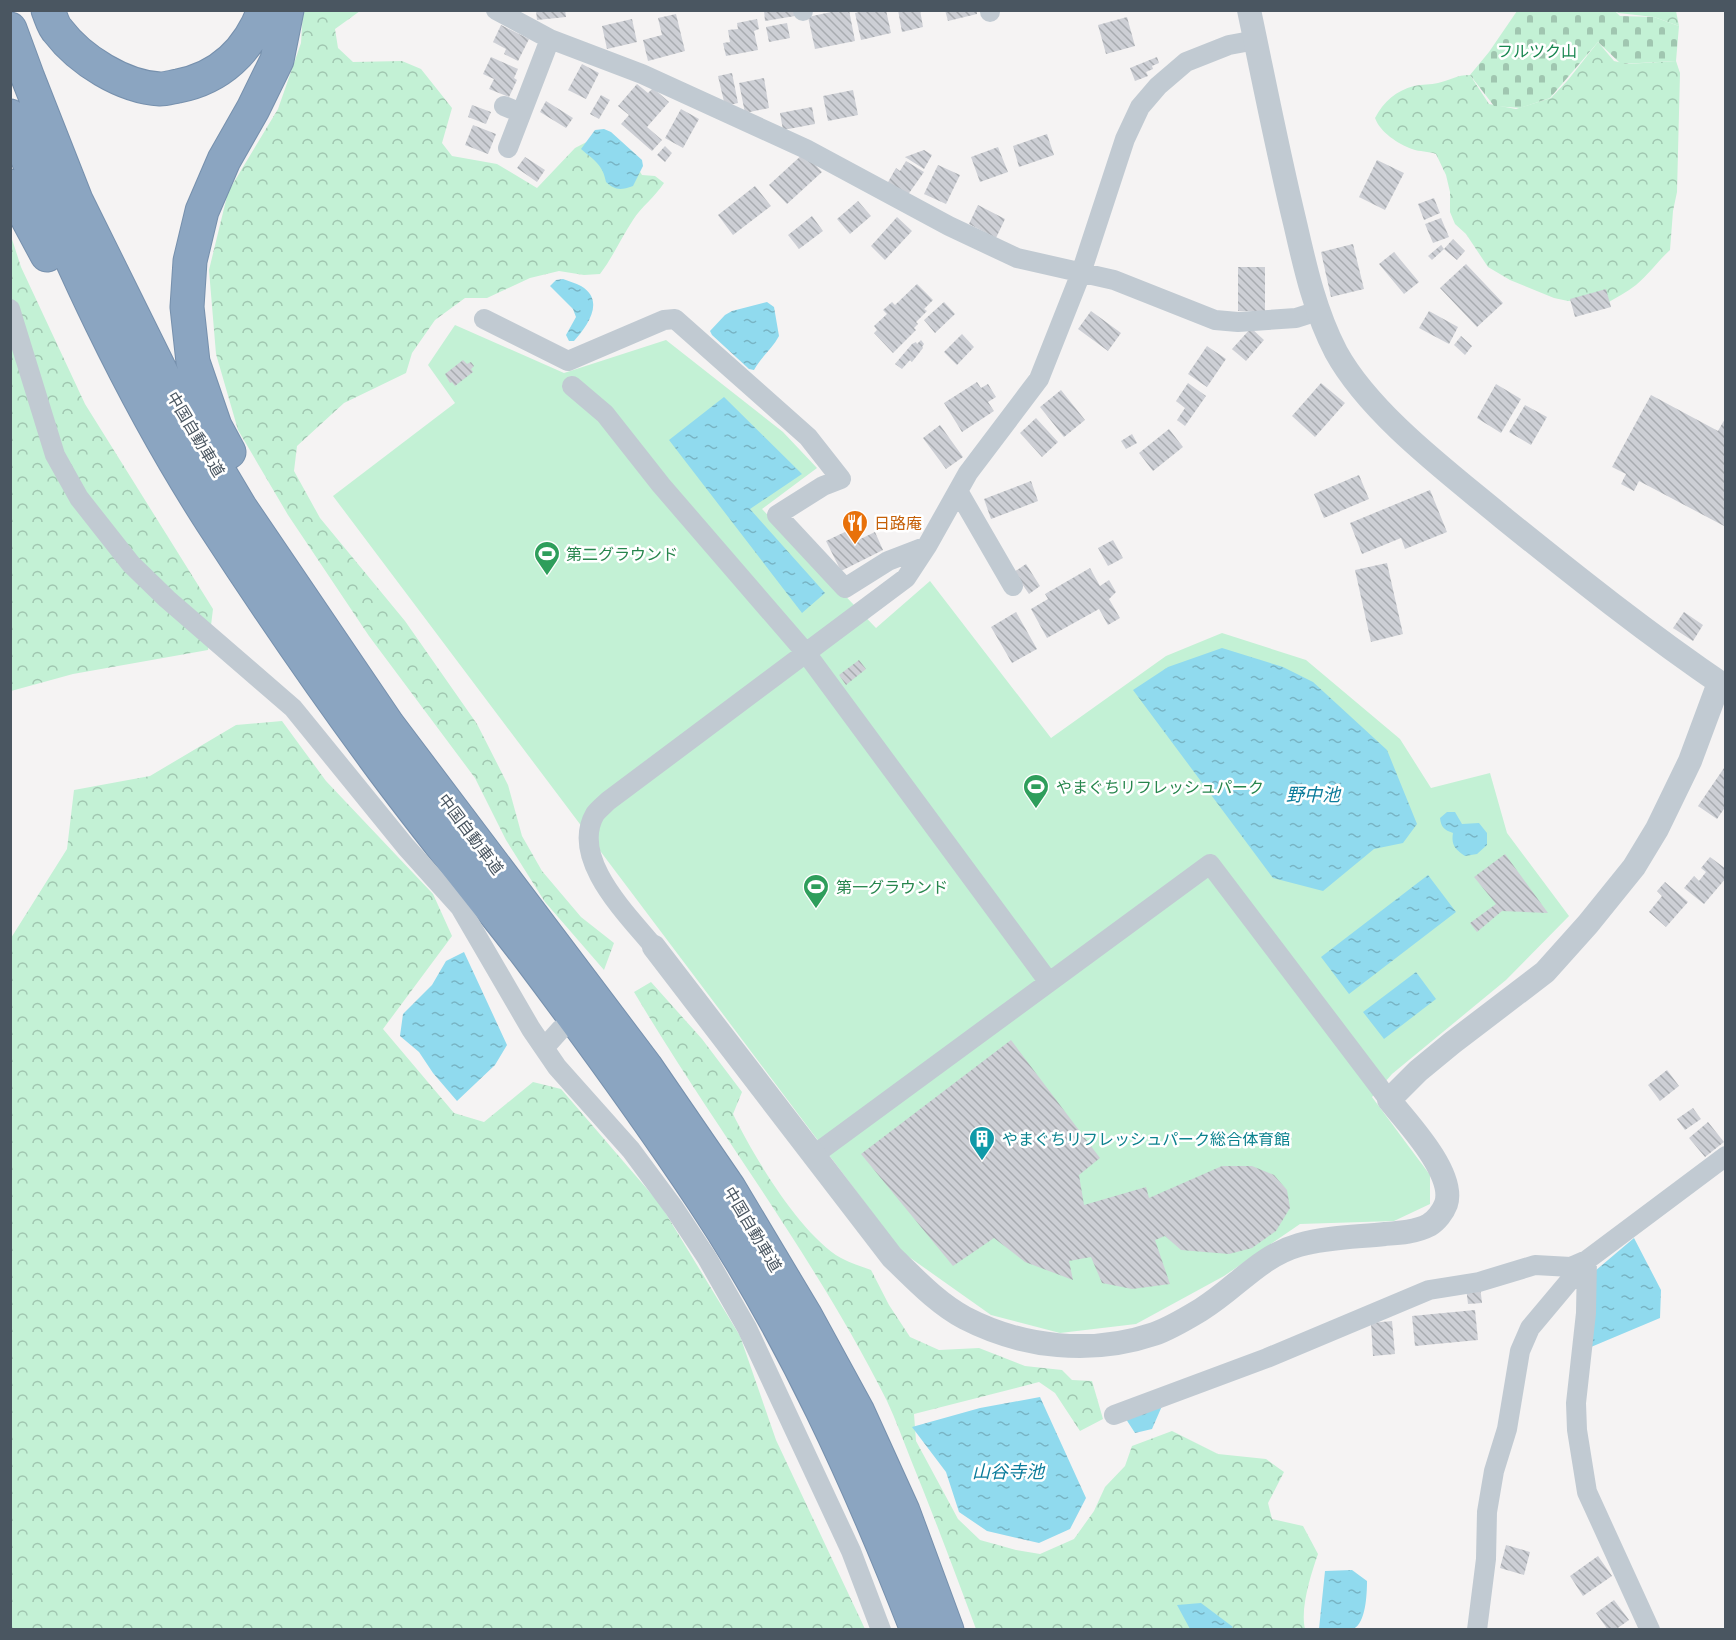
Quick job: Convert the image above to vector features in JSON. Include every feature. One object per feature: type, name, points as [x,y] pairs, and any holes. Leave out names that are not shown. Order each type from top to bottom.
[{"type":"highway","points":[[48,10],[57,31],[91,64],[130,83],[161,89],[198,82],[232,61],[257,30],[264,10]]},
{"type":"highway","points":[[287,10],[277,60],[224,160],[202,211],[190,261],[187,307],[193,362],[215,426],[327,638]]},
{"type":"highway","name":"中国自動車道","points":[[10,29],[76,200],[168,386],[240,507],[327,638],[388,725],[646,1067],[729,1188],[805,1315],[858,1412],[903,1511],[947,1629]]},
{"type":"highway","name":"中国自動車道","points":[[10,116],[51,215],[106,332],[158,432],[210,520],[374,757],[609,1064],[705,1203],[754,1284],[799,1365],[844,1454],[917,1629]]},
{"type":"highway","points":[[10,186],[87,327],[132,403],[210,520]]},
{"type":"street","points":[[496,10],[550,39],[642,74],[806,149],[949,226],[1017,258],[1114,280],[1215,320],[1238,322],[1296,318],[1318,311]]},
{"type":"street","points":[[1250,10],[1290,203],[1318,311],[1337,354],[1366,394],[1404,434],[1479,498],[1623,614],[1722,685],[1657,830],[1634,867],[1545,972],[1418,1071],[1389,1100]]},
{"type":"street","points":[[508,148],[513,110],[550,39]]},
{"type":"street","points":[[814,1155],[1210,864],[1438,1166],[1446,1188],[1446,1204],[1438,1217],[1429,1225],[1409,1232],[1328,1239],[1299,1245],[1263,1262],[1224,1296],[1186,1319],[1154,1334],[1096,1346],[1061,1347],[1006,1335],[964,1318],[931,1294],[892,1257],[600,877],[591,857],[589,834],[595,814],[608,801],[906,578],[927,546],[968,473],[1039,380],[1081,273],[1125,139],[1140,107],[1158,86],[1186,62],[1229,45],[1256,40]]},
{"type":"street","points":[[10,309],[55,455],[78,498],[131,564],[293,708],[406,847],[460,907],[557,1067],[631,1150],[674,1208],[747,1328],[851,1551],[881,1629]]},
{"type":"street","points":[[484,320],[568,361],[664,320],[675,319],[808,438],[841,479],[823,486],[777,515],[845,588],[888,561],[927,546]]},
{"type":"street","points":[[572,386],[605,414],[661,485],[806,653],[1048,981]]},
{"type":"street","points":[[958,491],[1013,586]]},
{"type":"street","points":[[544,1048],[561,1029]]},
{"type":"street","points":[[1478,1629],[1486,1559],[1487,1512],[1494,1471],[1507,1429],[1520,1351],[1530,1328],[1587,1260],[1725,1156]]},
{"type":"street","points":[[1114,1415],[1267,1358],[1428,1290],[1479,1282],[1535,1265],[1570,1267],[1587,1260]]},
{"type":"street","points":[[1587,1260],[1586,1313],[1576,1403],[1577,1430],[1587,1492],[1650,1629]]},
{"type":"green space","points":[[303,11],[360,11],[335,29],[338,48],[353,62],[402,61],[421,69],[452,108],[442,143],[452,156],[497,164],[537,188],[575,148],[604,133],[630,155],[642,175],[655,176],[664,183],[636,215],[600,274],[584,275],[559,271],[530,278],[487,298],[465,298],[435,320],[412,353],[406,373],[344,403],[297,446],[294,471],[320,518],[405,621],[477,724],[508,785],[522,836],[542,871],[581,917],[614,943],[604,970],[545,902],[506,840],[475,778],[369,636],[288,515],[238,430],[216,354],[209,270],[228,192],[278,109],[301,43]]},
{"type":"green space","name":"フルツク山","points":[[1517,11],[1615,11],[1620,16],[1654,17],[1679,26],[1676,61],[1621,64],[1598,42],[1550,98],[1520,108],[1494,106],[1470,75]]},
{"type":"green space","points":[[1616,11],[1676,11],[1679,26],[1654,17]]},
{"type":"green space","points":[[1598,42],[1614,61],[1627,64],[1676,61],[1680,73],[1677,192],[1670,250],[1636,285],[1607,303],[1593,299],[1568,301],[1554,298],[1510,280],[1488,267],[1466,234],[1455,224],[1450,212],[1450,192],[1446,175],[1436,154],[1415,150],[1401,144],[1385,133],[1375,118],[1387,102],[1402,91],[1414,86],[1435,84],[1465,75],[1470,75],[1489,104],[1516,109],[1551,98]]},
{"type":"green space","points":[[10,233],[21,267],[85,404],[213,609],[208,650],[73,674],[11,691]]},
{"type":"green space","name":"やまぐちリフレッシュパーク","points":[[455,325],[564,373],[666,340],[783,432],[817,468],[762,509],[876,628],[930,581],[1051,738],[1166,656],[1222,633],[1306,660],[1400,739],[1431,788],[1490,773],[1507,833],[1569,916],[1506,980],[1392,1074],[1372,1097],[1430,1175],[1430,1204],[1394,1221],[1300,1224],[1224,1276],[1136,1324],[1060,1333],[991,1315],[902,1252],[333,496],[455,403],[428,365]]},
{"type":"green space","points":[[282,721],[326,781],[433,894],[452,936],[383,1029],[454,1113],[484,1122],[533,1082],[561,1089],[660,1204],[740,1336],[776,1440],[865,1629],[11,1630],[11,938],[67,849],[74,790],[150,776],[236,725]]},
{"type":"green space","points":[[651,982],[702,1039],[742,1092],[733,1114],[753,1151],[794,1213],[825,1247],[844,1260],[871,1270],[889,1305],[910,1337],[939,1350],[979,1348],[1025,1366],[1062,1370],[1072,1380],[1092,1381],[1103,1419],[1080,1431],[1055,1393],[1039,1382],[914,1414],[916,1441],[958,1519],[980,1540],[1040,1554],[1074,1539],[1094,1511],[1105,1487],[1125,1466],[1132,1446],[1172,1431],[1218,1454],[1266,1459],[1284,1472],[1268,1503],[1272,1519],[1303,1526],[1318,1554],[1305,1601],[1305,1629],[976,1629],[887,1401],[829,1296],[634,992]]},
{"type":"water","points":[[604,129],[611,132],[642,160],[643,166],[633,186],[619,189],[610,185],[606,182],[603,171],[597,163],[581,149],[595,130]]},
{"type":"water","points":[[563,279],[581,286],[592,299],[593,306],[589,321],[574,341],[569,341],[566,335],[576,317],[573,309],[550,286],[556,280]]},
{"type":"water","points":[[767,302],[774,307],[779,336],[754,370],[749,369],[710,331],[732,311]]},
{"type":"water","points":[[724,397],[802,474],[750,509],[825,593],[802,613],[669,440]]},
{"type":"water","name":"野中池","points":[[1222,648],[1283,667],[1313,682],[1387,750],[1417,824],[1403,843],[1374,849],[1323,891],[1273,878],[1133,690],[1168,667]]},
{"type":"water","points":[[1447,812],[1455,812],[1462,824],[1479,823],[1487,833],[1487,845],[1477,854],[1465,856],[1454,846],[1453,833],[1441,824],[1440,818]]},
{"type":"water","points":[[1428,875],[1456,912],[1349,994],[1321,957]]},
{"type":"water","points":[[464,952],[507,1045],[495,1065],[457,1101],[433,1073],[419,1052],[400,1036],[403,1014],[432,985],[446,961]]},
{"type":"water","points":[[1416,972],[1436,999],[1384,1039],[1363,1012]]},
{"type":"water","points":[[1634,1238],[1661,1290],[1660,1318],[1591,1347],[1595,1271]]},
{"type":"water","name":"山谷寺池","points":[[1040,1397],[1086,1498],[1070,1529],[1039,1543],[987,1531],[959,1512],[946,1472],[912,1427],[980,1408]]},
{"type":"water","points":[[1162,1406],[1152,1429],[1135,1433],[1124,1416]]},
{"type":"water","points":[[1352,1570],[1367,1581],[1365,1608],[1361,1621],[1349,1630],[1319,1629],[1325,1571]]},
{"type":"water","points":[[1201,1603],[1233,1627],[1230,1629],[1190,1629],[1177,1605]]},
{"type":"building","points":[[536,10],[565,10],[566,17],[537,20]]},
{"type":"building","points":[[764,10],[794,10],[795,16],[765,21]]},
{"type":"building","points":[[849,10],[855,41],[815,49],[808,17]]},
{"type":"building","points":[[886,10],[891,33],[861,40],[855,13]]},
{"type":"building","points":[[898,10],[920,10],[923,27],[902,32]]},
{"type":"building","points":[[945,10],[977,10],[977,14],[948,21]]},
{"type":"building","points":[[676,14],[685,51],[648,61],[643,40],[662,35],[658,18]]},
{"type":"building","points":[[1127,17],[1135,46],[1106,54],[1098,25]]},
{"type":"building","points":[[632,19],[637,42],[607,49],[602,26]]},
{"type":"building","points":[[757,19],[759,29],[754,31],[758,50],[726,56],[723,43],[730,42],[728,30],[738,29],[737,23]]},
{"type":"building","points":[[787,23],[790,38],[769,42],[766,27]]},
{"type":"building","points":[[501,25],[529,39],[518,61],[504,54],[506,49],[493,42]]},
{"type":"building","points":[[491,57],[518,69],[514,78],[517,80],[509,97],[489,89],[494,79],[483,74]]},
{"type":"building","points":[[1157,57],[1159,63],[1146,72],[1148,76],[1135,81],[1130,68]]},
{"type":"building","points":[[582,64],[599,73],[586,99],[568,90]]},
{"type":"building","points":[[732,73],[738,103],[725,106],[718,76]]},
{"type":"building","points":[[764,78],[769,108],[745,113],[739,83]]},
{"type":"building","points":[[637,84],[648,93],[653,88],[669,102],[647,127],[662,140],[652,151],[621,124],[629,115],[618,106]]},
{"type":"building","points":[[853,90],[858,115],[828,121],[823,96]]},
{"type":"building","points":[[601,95],[610,100],[599,119],[590,114]]},
{"type":"building","points":[[546,101],[573,118],[566,128],[540,112]]},
{"type":"building","points":[[472,105],[491,112],[486,124],[468,117]]},
{"type":"building","points":[[812,107],[815,124],[783,130],[780,113]]},
{"type":"building","points":[[681,109],[699,119],[683,148],[665,138]]},
{"type":"building","points":[[473,125],[496,134],[488,154],[465,145]]},
{"type":"building","points":[[1047,134],[1054,155],[1019,167],[1013,146]]},
{"type":"building","points":[[665,146],[672,153],[665,162],[657,155]]},
{"type":"building","points":[[998,147],[1008,172],[980,182],[971,157]]},
{"type":"building","points":[[924,150],[932,155],[924,169],[905,157]]},
{"type":"building","points":[[804,153],[822,172],[787,204],[769,185]]},
{"type":"building","points":[[525,157],[545,170],[537,182],[517,168]]},
{"type":"building","points":[[1377,160],[1404,173],[1385,210],[1359,197]]},
{"type":"building","points":[[906,161],[924,172],[907,196],[887,184],[896,168],[900,171]]},
{"type":"building","points":[[938,165],[960,175],[946,204],[924,194]]},
{"type":"building","points":[[755,186],[771,206],[733,235],[718,215]]},
{"type":"building","points":[[1434,198],[1440,213],[1424,220],[1418,204]]},
{"type":"building","points":[[858,201],[871,216],[850,234],[837,219]]},
{"type":"building","points":[[978,205],[1005,219],[996,238],[969,224]]},
{"type":"building","points":[[812,216],[823,231],[799,249],[788,235]]},
{"type":"building","points":[[897,217],[912,231],[885,260],[871,246]]},
{"type":"building","points":[[1441,218],[1449,237],[1433,243],[1425,224]]},
{"type":"building","points":[[1453,239],[1465,251],[1457,260],[1444,249]]},
{"type":"building","points":[[1353,244],[1364,289],[1331,297],[1321,252]]},
{"type":"building","points":[[1441,245],[1444,249],[1432,260],[1428,256]]},
{"type":"building","points":[[1394,252],[1419,282],[1404,294],[1379,264]]},
{"type":"building","points":[[1466,264],[1503,303],[1477,327],[1440,288]]},
{"type":"building","points":[[1238,267],[1265,267],[1265,311],[1238,311]]},
{"type":"building","points":[[917,284],[933,300],[924,309],[927,311],[916,322],[918,324],[914,328],[916,330],[893,353],[874,333],[877,330],[874,326],[887,314],[883,310],[892,302],[895,305]]},
{"type":"building","points":[[1606,289],[1611,307],[1575,317],[1570,299]]},
{"type":"building","points":[[944,302],[955,314],[935,333],[924,320]]},
{"type":"building","points":[[1091,311],[1121,333],[1108,351],[1078,329]]},
{"type":"building","points":[[1429,311],[1458,327],[1449,344],[1419,328]]},
{"type":"building","points":[[1251,328],[1264,340],[1246,361],[1232,349]]},
{"type":"building","points":[[962,334],[974,347],[957,365],[944,352]]},
{"type":"building","points":[[1461,336],[1472,346],[1465,355],[1454,345]]},
{"type":"building","points":[[921,340],[924,344],[923,348],[912,362],[910,360],[902,369],[895,364],[912,344],[916,342],[917,344]]},
{"type":"building","points":[[1207,346],[1226,359],[1207,387],[1188,374]]},
{"type":"building","points":[[463,360],[467,364],[471,362],[474,366],[471,369],[473,372],[455,386],[452,382],[450,383],[445,374]]},
{"type":"building","points":[[977,382],[981,388],[988,384],[996,397],[988,402],[994,411],[962,432],[944,403]]},
{"type":"building","points":[[1188,383],[1206,396],[1185,426],[1177,420],[1185,408],[1176,401]]},
{"type":"building","points":[[1321,383],[1345,403],[1315,437],[1292,416]]},
{"type":"building","points":[[1496,384],[1521,399],[1501,433],[1477,418]]},
{"type":"building","points":[[1061,390],[1085,420],[1064,437],[1040,407]]},
{"type":"building","points":[[1651,395],[1718,431],[1726,417],[1726,527],[1639,481],[1634,491],[1621,484],[1626,474],[1612,467]]},
{"type":"building","points":[[1525,405],[1547,417],[1531,445],[1509,432]]},
{"type":"building","points":[[1036,418],[1058,442],[1042,457],[1020,433]]},
{"type":"building","points":[[940,425],[963,457],[946,469],[923,438]]},
{"type":"building","points":[[1169,429],[1183,447],[1153,471],[1139,453]]},
{"type":"building","points":[[1132,434],[1137,443],[1126,449],[1121,441]]},
{"type":"building","points":[[1359,475],[1369,499],[1324,518],[1314,494]]},
{"type":"building","points":[[1031,481],[1038,501],[991,519],[984,499]]},
{"type":"building","points":[[1430,490],[1447,532],[1405,549],[1401,538],[1362,554],[1350,523]]},
{"type":"building","name":"日路庵","points":[[849,530],[854,542],[875,532],[883,550],[841,571],[826,541]]},
{"type":"building","points":[[1113,540],[1123,558],[1108,566],[1098,548]]},
{"type":"building","points":[[1387,563],[1403,634],[1371,642],[1355,570]]},
{"type":"building","points":[[1026,564],[1040,586],[1029,594],[1014,572]]},
{"type":"building","points":[[1090,568],[1100,586],[1109,580],[1116,592],[1109,599],[1120,618],[1108,625],[1099,609],[1047,638],[1031,609],[1048,599],[1045,594]]},
{"type":"building","points":[[1016,612],[1037,649],[1012,663],[991,627]]},
{"type":"building","points":[[1684,612],[1703,625],[1693,641],[1673,628]]},
{"type":"building","points":[[859,660],[866,669],[846,685],[839,675]]},
{"type":"building","points":[[1724,768],[1726,769],[1726,806],[1717,819],[1698,806]]},
{"type":"building","points":[[1505,854],[1548,913],[1502,911],[1477,932],[1470,923],[1496,904],[1474,877]]},
{"type":"building","points":[[1710,857],[1726,869],[1726,878],[1704,904],[1684,888],[1694,876],[1699,881],[1706,872],[1701,868]]},
{"type":"building","points":[[1665,882],[1688,902],[1666,927],[1649,912],[1662,896],[1657,891]]},
{"type":"building","name":"やまぐちリフレッシュパーク総合体育館","points":[[1011,1040],[1100,1158],[1079,1175],[1084,1205],[1146,1187],[1149,1198],[1222,1166],[1252,1166],[1274,1175],[1287,1190],[1290,1208],[1276,1231],[1252,1248],[1229,1254],[1181,1250],[1165,1236],[1155,1240],[1170,1284],[1132,1289],[1102,1283],[1091,1257],[1069,1261],[1073,1280],[1025,1262],[994,1238],[953,1266],[861,1154]]},
{"type":"building","points":[[1667,1070],[1679,1086],[1660,1101],[1648,1085]]},
{"type":"building","points":[[1693,1108],[1701,1119],[1685,1130],[1677,1119]]},
{"type":"building","points":[[1708,1122],[1724,1142],[1705,1157],[1689,1138]]},
{"type":"building","points":[[1480,1286],[1482,1303],[1468,1304],[1466,1287]]},
{"type":"building","points":[[1475,1310],[1478,1340],[1415,1346],[1412,1316]]},
{"type":"building","points":[[1392,1321],[1395,1354],[1373,1356],[1371,1323]]},
{"type":"building","points":[[1506,1545],[1530,1552],[1524,1575],[1500,1568]]},
{"type":"building","points":[[1598,1556],[1612,1576],[1583,1596],[1570,1576]]},
{"type":"building","points":[[1614,1600],[1629,1620],[1615,1630],[1608,1630],[1596,1613]]},
{"type":"place","name":"日路庵","points":[[855,546]]},
{"type":"place","name":"第二グラウンド","points":[[547,577]]},
{"type":"place","name":"やまぐちリフレッシュパーク","points":[[1036,810]]},
{"type":"place","name":"第一グラウンド","points":[[816,910]]},
{"type":"place","name":"やまぐちリフレッシュパーク総合体育館","points":[[982,1162]]}]
